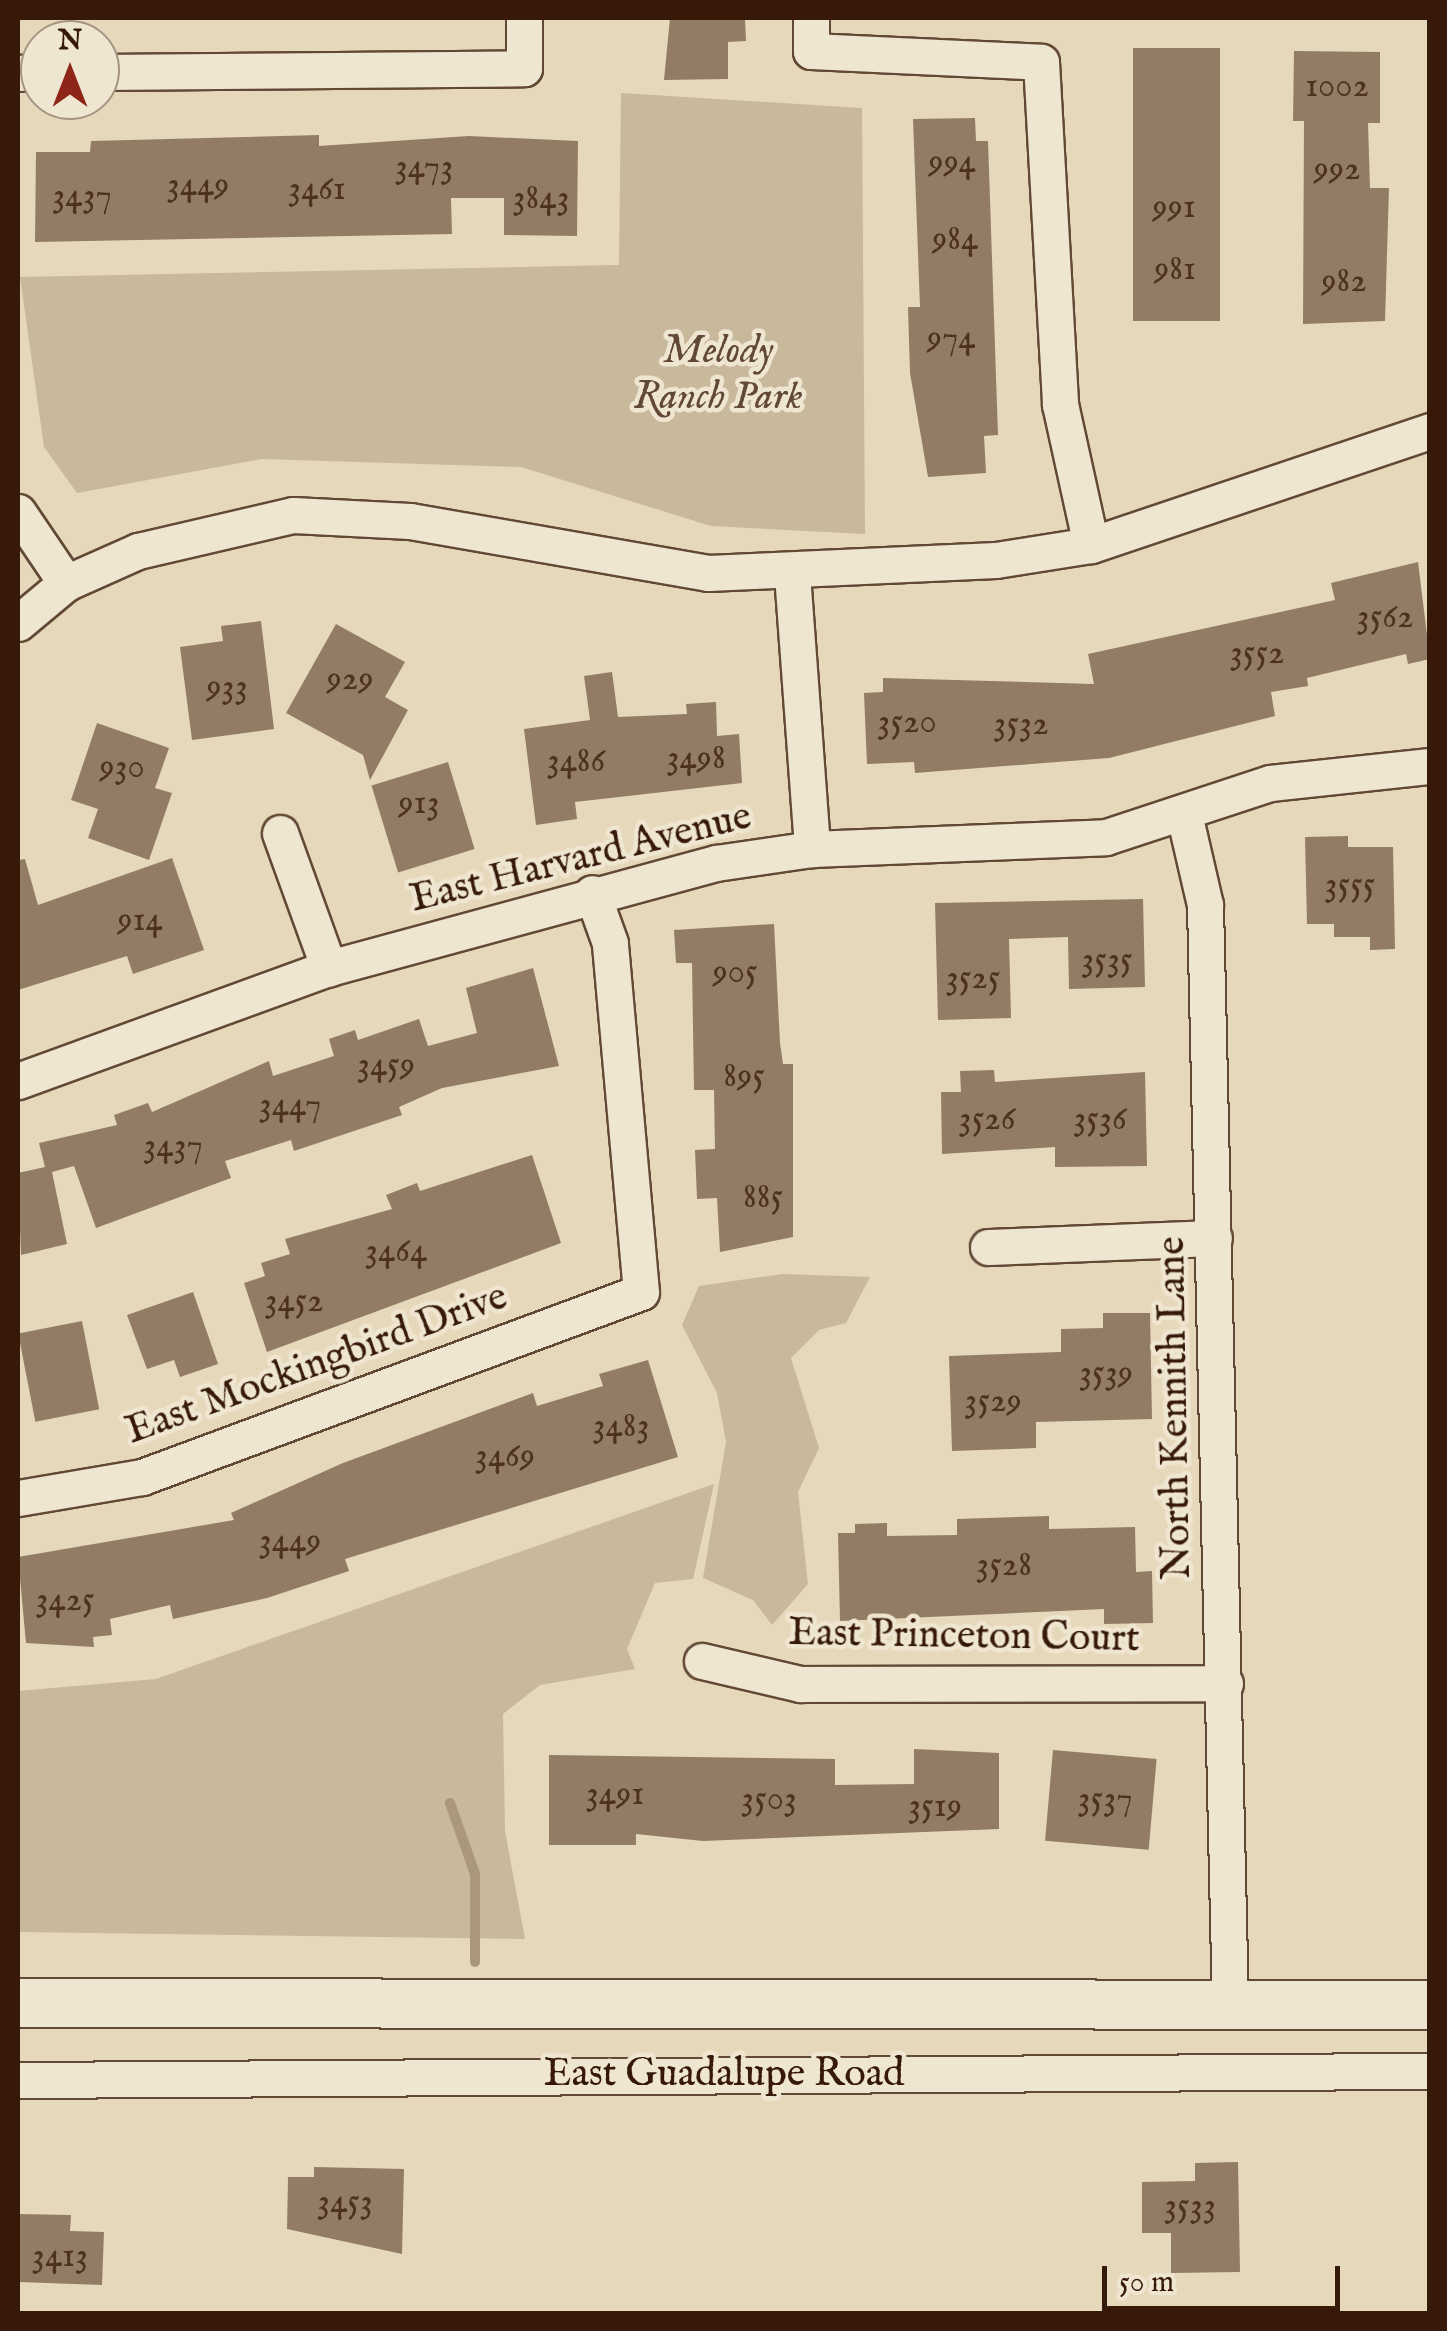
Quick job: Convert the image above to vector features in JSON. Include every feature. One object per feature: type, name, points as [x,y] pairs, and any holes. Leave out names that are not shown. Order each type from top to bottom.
[{"type":"main road","name":"East Guadalupe Road","points":[[18,2003],[1430,2005]]},
{"type":"street","points":[[120,72],[524,68],[524,18]]},
{"type":"street","points":[[811,34],[1041,62],[1060,404],[1091,545]]},
{"type":"street","points":[[18,622],[66,583],[190,533],[343,514],[646,568],[792,574],[1091,545],[1430,431]]},
{"type":"street","points":[[18,512],[66,583]]},
{"type":"street","points":[[792,574],[812,849]]},
{"type":"street","name":"East Harvard Avenue","points":[[18,1081],[329,968],[592,894],[812,849],[1106,837],[1270,783],[1430,766]]},
{"type":"street","name":"North Kennith Lane","points":[[1184,814],[1205,905],[1230,2003]]},
{"type":"street","points":[[280,832],[329,968]]},
{"type":"street","name":"East Mockingbird Drive","points":[[18,1498],[142,1476],[641,1292],[610,943],[592,894]]},
{"type":"street","points":[[988,1247],[1214,1238]]},
{"type":"street","name":"East Princeton Court","points":[[702,1661],[800,1684],[1225,1683]]},
{"type":"street","name":"East Guadalupe Road","points":[[18,2080],[1430,2071]]},
{"type":"green space","name":"Melody Ranch Park","points":[[621,93],[862,108],[865,534],[711,526],[521,467],[262,459],[77,493],[44,447],[20,277],[619,265]]},
{"type":"green space","points":[[782,1274],[870,1277],[846,1323],[819,1330],[791,1358],[819,1448],[798,1492],[808,1584],[772,1625],[753,1600],[703,1578],[726,1442],[717,1393],[682,1325],[699,1286]]},
{"type":"green space","points":[[714,1484],[693,1579],[655,1583],[627,1649],[635,1669],[540,1685],[503,1714],[505,1831],[525,1939],[18,1932],[18,1691],[156,1679]]},
{"type":"building","points":[[670,18],[745,18],[746,41],[728,42],[728,79],[664,80]]},
{"type":"building","points":[[1133,48],[1220,48],[1220,321],[1133,321]]},
{"type":"building","points":[[1294,51],[1380,52],[1380,123],[1368,123],[1370,188],[1389,188],[1385,321],[1303,324],[1304,121],[1293,121]]},
{"type":"building","points":[[975,118],[976,141],[988,141],[998,435],[984,436],[986,473],[928,477],[910,373],[908,307],[920,307],[913,119]]},
{"type":"building","points":[[319,135],[319,146],[469,136],[578,141],[577,236],[504,235],[504,198],[451,198],[452,234],[35,242],[36,152],[90,152],[91,141]]},
{"type":"building","points":[[1418,562],[1430,659],[1408,664],[1406,654],[1307,678],[1308,686],[1271,692],[1275,716],[1109,758],[915,773],[914,762],[867,764],[864,693],[883,692],[883,678],[1094,684],[1088,654],[1335,600],[1331,583]]},
{"type":"building","points":[[261,621],[274,729],[192,740],[180,647],[223,641],[221,626]]},
{"type":"building","points":[[336,624],[405,662],[385,697],[408,710],[370,780],[363,755],[286,713]]},
{"type":"building","points":[[612,672],[618,717],[687,714],[686,704],[716,702],[717,736],[739,734],[742,783],[575,802],[577,819],[536,825],[524,729],[590,720],[584,676]]},
{"type":"building","points":[[97,723],[169,748],[155,788],[172,793],[149,860],[88,838],[98,809],[71,800]]},
{"type":"building","points":[[448,762],[475,849],[398,872],[371,785]]},
{"type":"building","points":[[1348,836],[1348,847],[1393,847],[1395,949],[1370,950],[1370,937],[1334,937],[1334,924],[1307,924],[1305,837]]},
{"type":"building","points":[[172,858],[204,950],[133,974],[127,956],[18,990],[18,860],[25,859],[38,905]]},
{"type":"building","points":[[1143,899],[1145,987],[1069,989],[1068,937],[1009,939],[1011,1018],[938,1020],[935,903]]},
{"type":"building","points":[[774,924],[780,1043],[783,1064],[793,1064],[793,1237],[720,1252],[717,1198],[697,1199],[695,1150],[715,1149],[714,1090],[694,1090],[692,963],[676,963],[674,930]]},
{"type":"building","points":[[533,968],[559,1066],[442,1088],[399,1107],[402,1115],[294,1151],[291,1140],[225,1161],[231,1178],[96,1228],[74,1166],[52,1172],[67,1244],[21,1255],[18,1173],[45,1167],[39,1143],[117,1125],[114,1115],[148,1103],[152,1112],[269,1061],[273,1076],[334,1056],[329,1039],[355,1030],[358,1040],[419,1019],[428,1046],[477,1033],[466,988]]},
{"type":"building","points":[[994,1070],[995,1082],[1145,1072],[1147,1166],[1055,1167],[1055,1147],[942,1154],[941,1092],[961,1092],[960,1071]]},
{"type":"building","points":[[532,1155],[561,1243],[267,1352],[244,1283],[265,1276],[261,1263],[290,1254],[285,1239],[392,1209],[386,1195],[417,1183],[420,1191]]},
{"type":"building","points":[[193,1292],[218,1364],[180,1377],[174,1360],[147,1369],[127,1315]]},
{"type":"building","points":[[1103,1313],[1150,1313],[1152,1419],[1036,1422],[1036,1448],[952,1451],[949,1356],[1061,1352],[1061,1329],[1103,1328]]},
{"type":"building","points":[[82,1321],[99,1409],[35,1422],[18,1333]]},
{"type":"building","points":[[648,1360],[678,1457],[345,1559],[349,1571],[267,1598],[173,1619],[170,1605],[110,1619],[112,1635],[93,1637],[94,1647],[26,1643],[18,1557],[234,1520],[231,1513],[343,1463],[533,1393],[537,1406],[603,1386],[599,1374]]},
{"type":"building","points":[[1049,1516],[1049,1529],[1135,1527],[1136,1572],[1152,1571],[1153,1623],[1104,1624],[1104,1609],[840,1621],[838,1533],[855,1533],[855,1524],[887,1523],[887,1536],[957,1535],[957,1519]]},
{"type":"building","points":[[914,1749],[999,1753],[999,1829],[703,1841],[636,1834],[636,1845],[549,1845],[549,1755],[835,1759],[835,1785],[914,1784]]},
{"type":"building","points":[[1053,1750],[1157,1759],[1149,1850],[1045,1841]]},
{"type":"building","points":[[1238,2162],[1240,2272],[1171,2273],[1171,2233],[1142,2233],[1142,2182],[1195,2181],[1195,2163]]},
{"type":"building","points":[[314,2167],[404,2169],[402,2254],[287,2229],[288,2177],[314,2177]]},
{"type":"building","points":[[18,2214],[71,2215],[70,2231],[104,2232],[102,2285],[18,2282]]},
{"type":"waterway","points":[[450,1803],[475,1874],[475,1962]]}]
